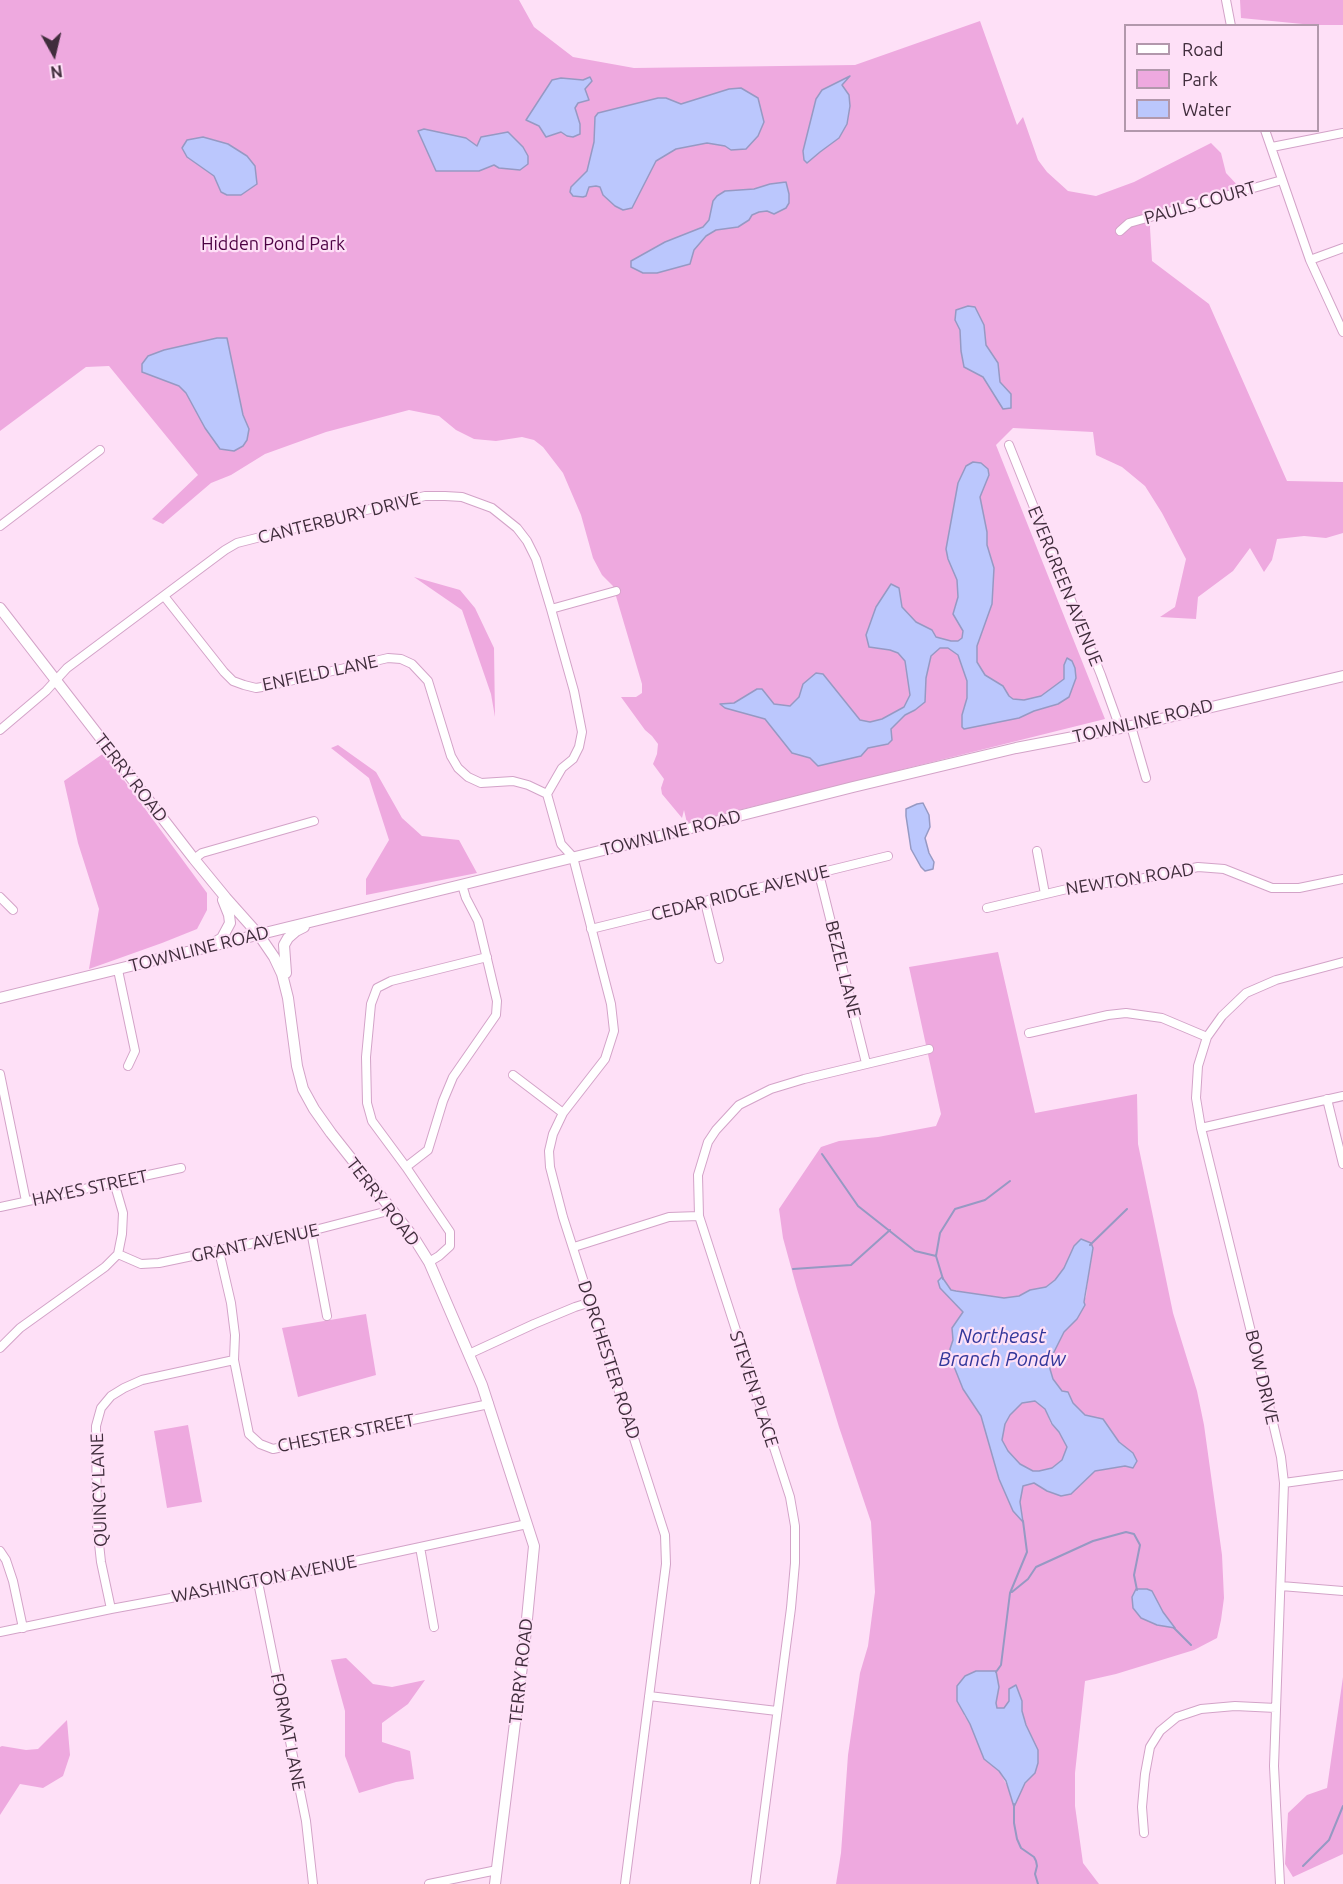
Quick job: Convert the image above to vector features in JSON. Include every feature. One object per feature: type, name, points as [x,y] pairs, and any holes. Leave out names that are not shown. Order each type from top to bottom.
[{"type":"street","points":[[1226,0],[1231,24]]},
{"type":"street","points":[[1266,132],[1310,260],[1343,332]]},
{"type":"street","points":[[1272,147],[1343,133]]},
{"type":"street","name":"PAULS COURT","points":[[1120,231],[1129,223],[1282,180]]},
{"type":"street","points":[[1310,260],[1343,248]]},
{"type":"street","name":"EVERGREEN AVENUE","points":[[1009,446],[1120,728]]},
{"type":"street","points":[[0,526],[100,450]]},
{"type":"street","name":"CANTERBURY DRIVE","points":[[0,730],[67,668],[237,543],[425,496],[462,497],[492,508],[517,528],[527,541],[536,559],[574,691],[582,732],[579,747],[573,759],[562,768],[547,794]]},
{"type":"street","points":[[550,609],[616,591]]},
{"type":"street","name":"ENFIELD LANE","points":[[164,596],[224,672],[233,681],[244,685],[256,688],[268,686],[388,658],[412,664],[428,681],[451,756],[458,768],[468,777],[481,783],[513,782],[528,785],[547,794]]},
{"type":"street","name":"TERRY ROAD","points":[[0,608],[194,859],[259,934],[274,957],[282,974],[288,998],[297,1066],[303,1089],[331,1133],[414,1238],[429,1262],[489,1404],[534,1546],[495,1884]]},
{"type":"street","name":"TOWNLINE ROAD","points":[[0,998],[962,761],[1131,726],[1343,676]]},
{"type":"street","points":[[1131,726],[1146,778]]},
{"type":"street","points":[[547,794],[561,844],[573,858]]},
{"type":"street","points":[[194,859],[202,853],[314,821]]},
{"type":"street","points":[[1037,851],[1045,894]]},
{"type":"street","name":"CEDAR RIDGE AVENUE","points":[[591,929],[888,856]]},
{"type":"street","name":"DORCHESTER ROAD","points":[[573,858],[611,1004],[614,1031],[605,1059],[563,1113],[553,1134],[549,1151],[550,1167],[555,1190],[665,1535],[666,1564],[625,1884]]},
{"type":"street","name":"NEWTON ROAD","points":[[987,908],[1088,884],[1125,882],[1198,867],[1224,869],[1272,888],[1299,888],[1343,879]]},
{"type":"street","name":"BEZEL LANE","points":[[819,874],[866,1063]]},
{"type":"street","points":[[204,948],[222,938],[230,923],[227,908],[211,879]]},
{"type":"street","points":[[406,1167],[429,1150],[453,1077],[496,1015],[497,1001],[478,921],[462,885]]},
{"type":"street","points":[[0,897],[13,910]]},
{"type":"street","points":[[705,902],[719,959]]},
{"type":"street","points":[[288,998],[283,953],[288,938],[296,931],[338,915]]},
{"type":"street","points":[[429,1262],[450,1246],[450,1232],[372,1121],[367,1103],[367,1046],[371,1004],[377,988],[391,981],[487,957]]},
{"type":"street","name":"BOW DRIVE","points":[[1280,1884],[1274,1766],[1284,1483],[1266,1393],[1201,1128],[1196,1098],[1198,1066],[1207,1036],[1222,1016],[1246,993],[1276,980],[1343,962]]},
{"type":"street","points":[[118,970],[135,1050],[128,1066]]},
{"type":"street","points":[[1029,1033],[1126,1012],[1162,1018],[1207,1036]]},
{"type":"street","name":"STEVEN PLACE","points":[[755,1884],[791,1608],[795,1563],[795,1526],[790,1497],[699,1216],[698,1175],[703,1155],[716,1130],[740,1105],[771,1089],[866,1063],[929,1049]]},
{"type":"street","points":[[0,1074],[4,1115],[26,1201]]},
{"type":"street","points":[[513,1076],[563,1113]]},
{"type":"street","points":[[1201,1128],[1343,1096]]},
{"type":"street","points":[[1327,1099],[1343,1164]]},
{"type":"street","name":"HAYES STREET","points":[[0,1207],[181,1168]]},
{"type":"street","points":[[0,1348],[20,1328],[98,1272],[118,1254],[123,1213],[114,1182]]},
{"type":"street","name":"GRANT AVENUE","points":[[118,1254],[141,1264],[159,1263],[311,1231],[392,1210]]},
{"type":"street","points":[[574,1247],[669,1217],[699,1216]]},
{"type":"street","points":[[311,1231],[327,1316]]},
{"type":"street","name":"CHESTER STREET","points":[[219,1251],[231,1303],[235,1335],[234,1360],[249,1434],[260,1444],[273,1449],[489,1404]]},
{"type":"street","points":[[469,1354],[534,1324],[591,1302]]},
{"type":"street","name":"QUINCY LANE","points":[[111,1609],[101,1562],[97,1525],[96,1426],[101,1408],[111,1396],[142,1380],[234,1360]]},
{"type":"street","points":[[1284,1483],[1343,1475]]},
{"type":"street","name":"WASHINGTON AVENUE","points":[[0,1632],[258,1582],[527,1524]]},
{"type":"street","points":[[420,1547],[434,1627]]},
{"type":"street","points":[[0,1551],[6,1560],[13,1581],[23,1628]]},
{"type":"street","name":"FORMAT LANE","points":[[258,1582],[306,1821],[313,1884]]},
{"type":"street","points":[[1281,1586],[1343,1591]]},
{"type":"street","points":[[649,1696],[777,1711]]},
{"type":"street","points":[[1144,1833],[1142,1807],[1145,1774],[1150,1747],[1160,1731],[1177,1717],[1201,1709],[1235,1706],[1276,1708]]},
{"type":"street","points":[[429,1884],[497,1870]]},
{"type":"green space","name":"Hidden Pond Park","points":[[0,0],[519,0],[534,27],[573,57],[634,68],[855,65],[980,21],[1017,125],[1023,117],[1038,160],[1047,172],[1068,191],[1096,196],[1134,182],[1211,143],[1221,153],[1226,173],[1241,189],[1151,213],[1152,261],[1209,304],[1287,481],[1343,482],[1343,533],[1326,538],[1304,536],[1277,539],[1272,560],[1264,572],[1250,548],[1233,571],[1198,597],[1196,619],[1160,617],[1175,607],[1186,559],[1145,486],[1122,467],[1096,455],[1093,432],[1013,428],[996,445],[1105,719],[687,823],[684,810],[682,818],[662,794],[664,779],[653,764],[658,744],[621,697],[636,697],[642,693],[642,684],[613,586],[602,575],[593,558],[581,515],[563,473],[543,447],[534,440],[522,437],[496,441],[474,439],[456,430],[439,416],[409,410],[326,432],[265,454],[231,475],[211,483],[163,524],[152,519],[198,475],[109,366],[86,367],[0,431]]},
{"type":"green space","points":[[1240,0],[1343,0],[1343,25],[1241,18]]},
{"type":"green space","points":[[414,577],[460,590],[475,608],[494,648],[495,717],[491,694],[462,610]]},
{"type":"green space","points":[[338,745],[376,772],[402,818],[422,836],[459,840],[477,873],[366,895],[366,879],[389,840],[369,778],[331,748]]},
{"type":"green space","points":[[104,753],[207,893],[207,910],[197,929],[89,969],[99,909],[78,843],[64,781]]},
{"type":"green space","points":[[998,952],[1035,1113],[1137,1094],[1138,1144],[1173,1313],[1197,1391],[1204,1425],[1222,1555],[1224,1598],[1217,1638],[1194,1650],[1085,1681],[1075,1773],[1075,1806],[1083,1863],[1099,1884],[836,1884],[841,1853],[848,1755],[860,1673],[868,1646],[875,1592],[871,1522],[797,1289],[783,1238],[779,1209],[821,1147],[839,1141],[878,1137],[936,1126],[941,1114],[909,967]],"holes":[[[1074,1246],[1090,1262],[1086,1296],[1077,1319],[1064,1332],[1050,1360],[1050,1369],[1053,1379],[1062,1391],[1068,1392],[1073,1403],[1085,1415],[1103,1419],[1119,1442],[1133,1453],[1133,1468],[1125,1466],[1095,1471],[1080,1486],[1047,1491],[1034,1483],[1023,1486],[1020,1502],[1023,1521],[1013,1511],[999,1479],[981,1416],[963,1389],[951,1359],[952,1328],[963,1312],[940,1288],[942,1277],[951,1290],[1004,1298],[1019,1296],[1030,1290],[1046,1287],[1055,1280],[1064,1268]],[[976,1671],[996,1671],[999,1687],[997,1708],[1004,1708],[1009,1701],[1009,1689],[1016,1685],[1022,1701],[1026,1725],[1038,1750],[1035,1773],[1011,1799],[1009,1789],[999,1771],[984,1759],[964,1715]]]},
{"type":"green space","points":[[366,1314],[376,1375],[298,1397],[282,1328]]},
{"type":"green space","points":[[1035,1401],[1045,1409],[1051,1424],[1059,1432],[1067,1447],[1062,1460],[1052,1468],[1039,1471],[1033,1471],[1020,1464],[1002,1440],[1005,1424],[1010,1415],[1022,1403]]},
{"type":"green space","points":[[188,1425],[202,1502],[167,1508],[154,1431]]},
{"type":"green space","points":[[346,1658],[373,1684],[392,1687],[425,1680],[408,1704],[382,1723],[382,1742],[410,1751],[414,1779],[359,1793],[345,1756],[345,1711],[331,1660]]},
{"type":"green space","points":[[1343,1677],[1343,1854],[1293,1877],[1285,1864],[1288,1813],[1307,1795],[1327,1788]]},
{"type":"green space","points":[[67,1720],[70,1755],[63,1776],[43,1788],[20,1784],[0,1815],[0,1747],[38,1749]]},
{"type":"water","points":[[850,76],[842,85],[849,95],[847,124],[839,138],[807,163],[804,160],[803,151],[816,99],[822,90]]},
{"type":"water","points":[[590,77],[592,81],[585,89],[589,100],[578,103],[575,108],[580,124],[580,134],[573,137],[561,132],[546,137],[539,126],[526,120],[552,80],[561,78],[583,80]]},
{"type":"water","points":[[741,88],[758,98],[764,122],[758,136],[746,149],[731,150],[725,146],[707,143],[676,149],[656,161],[632,208],[623,210],[615,206],[603,195],[600,187],[589,187],[586,196],[583,197],[573,196],[570,192],[571,187],[587,171],[594,142],[595,117],[598,113],[658,98],[666,98],[681,104],[729,89]]},
{"type":"water","points":[[424,129],[466,138],[477,146],[481,137],[508,132],[523,147],[528,156],[528,164],[520,170],[499,168],[494,165],[479,171],[436,171],[418,131]]},
{"type":"water","points":[[203,137],[228,144],[247,156],[255,166],[257,184],[241,195],[227,195],[221,192],[214,176],[187,157],[182,148],[187,140]]},
{"type":"water","points":[[786,182],[789,203],[786,208],[774,214],[767,211],[759,212],[738,227],[716,230],[706,236],[694,250],[690,264],[657,273],[643,273],[631,267],[631,261],[665,242],[703,227],[709,220],[713,201],[725,191],[754,189]]},
{"type":"water","points":[[968,306],[975,307],[984,325],[986,345],[998,363],[1000,382],[1011,394],[1011,408],[1003,409],[983,377],[964,367],[960,330],[955,320],[956,310]]},
{"type":"water","points":[[217,338],[227,338],[243,415],[249,429],[243,446],[234,451],[220,449],[205,428],[186,393],[179,386],[142,372],[142,364],[148,356]]},
{"type":"water","points":[[973,462],[981,463],[988,469],[989,475],[980,497],[987,532],[987,545],[994,568],[992,604],[977,646],[977,662],[985,675],[1003,686],[1009,696],[1013,699],[1024,700],[1041,696],[1064,679],[1064,665],[1067,658],[1072,661],[1076,678],[1069,697],[1058,704],[1019,718],[964,729],[962,715],[967,698],[967,681],[958,655],[948,648],[940,648],[931,656],[926,678],[925,702],[905,715],[891,729],[892,740],[888,744],[868,748],[861,756],[818,766],[810,758],[792,753],[765,719],[725,708],[720,704],[734,703],[757,689],[762,689],[774,704],[790,706],[799,697],[803,684],[816,673],[823,674],[860,720],[870,722],[882,719],[904,707],[910,695],[905,661],[898,653],[869,647],[866,635],[876,607],[891,584],[899,588],[902,607],[916,622],[932,630],[936,637],[951,641],[958,641],[962,638],[963,631],[953,614],[958,597],[957,580],[946,549],[958,483],[966,466]]},
{"type":"water","points":[[923,803],[929,815],[930,827],[925,838],[934,862],[933,869],[925,871],[911,849],[906,816],[906,809]]},
{"type":"water","name":"Northeast Branch Pondw","points":[[1081,1239],[1091,1243],[1093,1248],[1085,1305],[1077,1319],[1064,1332],[1050,1360],[1050,1369],[1053,1379],[1062,1391],[1068,1392],[1073,1403],[1085,1415],[1103,1419],[1119,1442],[1133,1453],[1137,1461],[1133,1468],[1125,1466],[1095,1471],[1071,1494],[1061,1496],[1034,1483],[1023,1486],[1020,1502],[1023,1522],[1013,1511],[999,1479],[981,1416],[963,1389],[951,1359],[952,1328],[963,1312],[940,1288],[938,1281],[942,1277],[951,1290],[956,1291],[1004,1298],[1019,1296],[1030,1290],[1046,1287],[1055,1280],[1064,1268],[1074,1246]],"holes":[[[1035,1401],[1045,1409],[1067,1447],[1062,1460],[1052,1468],[1033,1471],[1020,1464],[1008,1451],[1002,1440],[1005,1424],[1022,1403]]]},
{"type":"water","points":[[1136,1589],[1152,1591],[1175,1628],[1157,1625],[1141,1618],[1133,1608],[1132,1597]]},
{"type":"water","points":[[976,1671],[996,1671],[999,1687],[997,1708],[1004,1708],[1009,1701],[1009,1689],[1016,1685],[1022,1701],[1026,1725],[1038,1750],[1035,1773],[1025,1783],[1014,1807],[1006,1781],[999,1771],[984,1759],[970,1724],[957,1701],[957,1686],[965,1676]]},
{"type":"waterway","points":[[822,1154],[858,1206],[915,1251],[936,1256]]},
{"type":"waterway","points":[[943,1279],[936,1256],[940,1233],[955,1209],[985,1200],[1010,1181]]},
{"type":"waterway","points":[[1090,1245],[1127,1209]]},
{"type":"waterway","points":[[793,1269],[851,1265],[890,1230]]},
{"type":"waterway","points":[[996,1672],[1001,1665],[1010,1593],[1027,1552],[1023,1521]]},
{"type":"waterway","points":[[1012,1592],[1028,1579],[1036,1567],[1093,1541],[1126,1532],[1134,1534],[1140,1545],[1134,1575],[1137,1590]]},
{"type":"waterway","points":[[1174,1628],[1191,1645]]},
{"type":"waterway","points":[[1014,1804],[1017,1839],[1021,1848],[1036,1861],[1035,1874],[1038,1884]]},
{"type":"waterway","points":[[1303,1866],[1329,1840],[1343,1806]]}]
